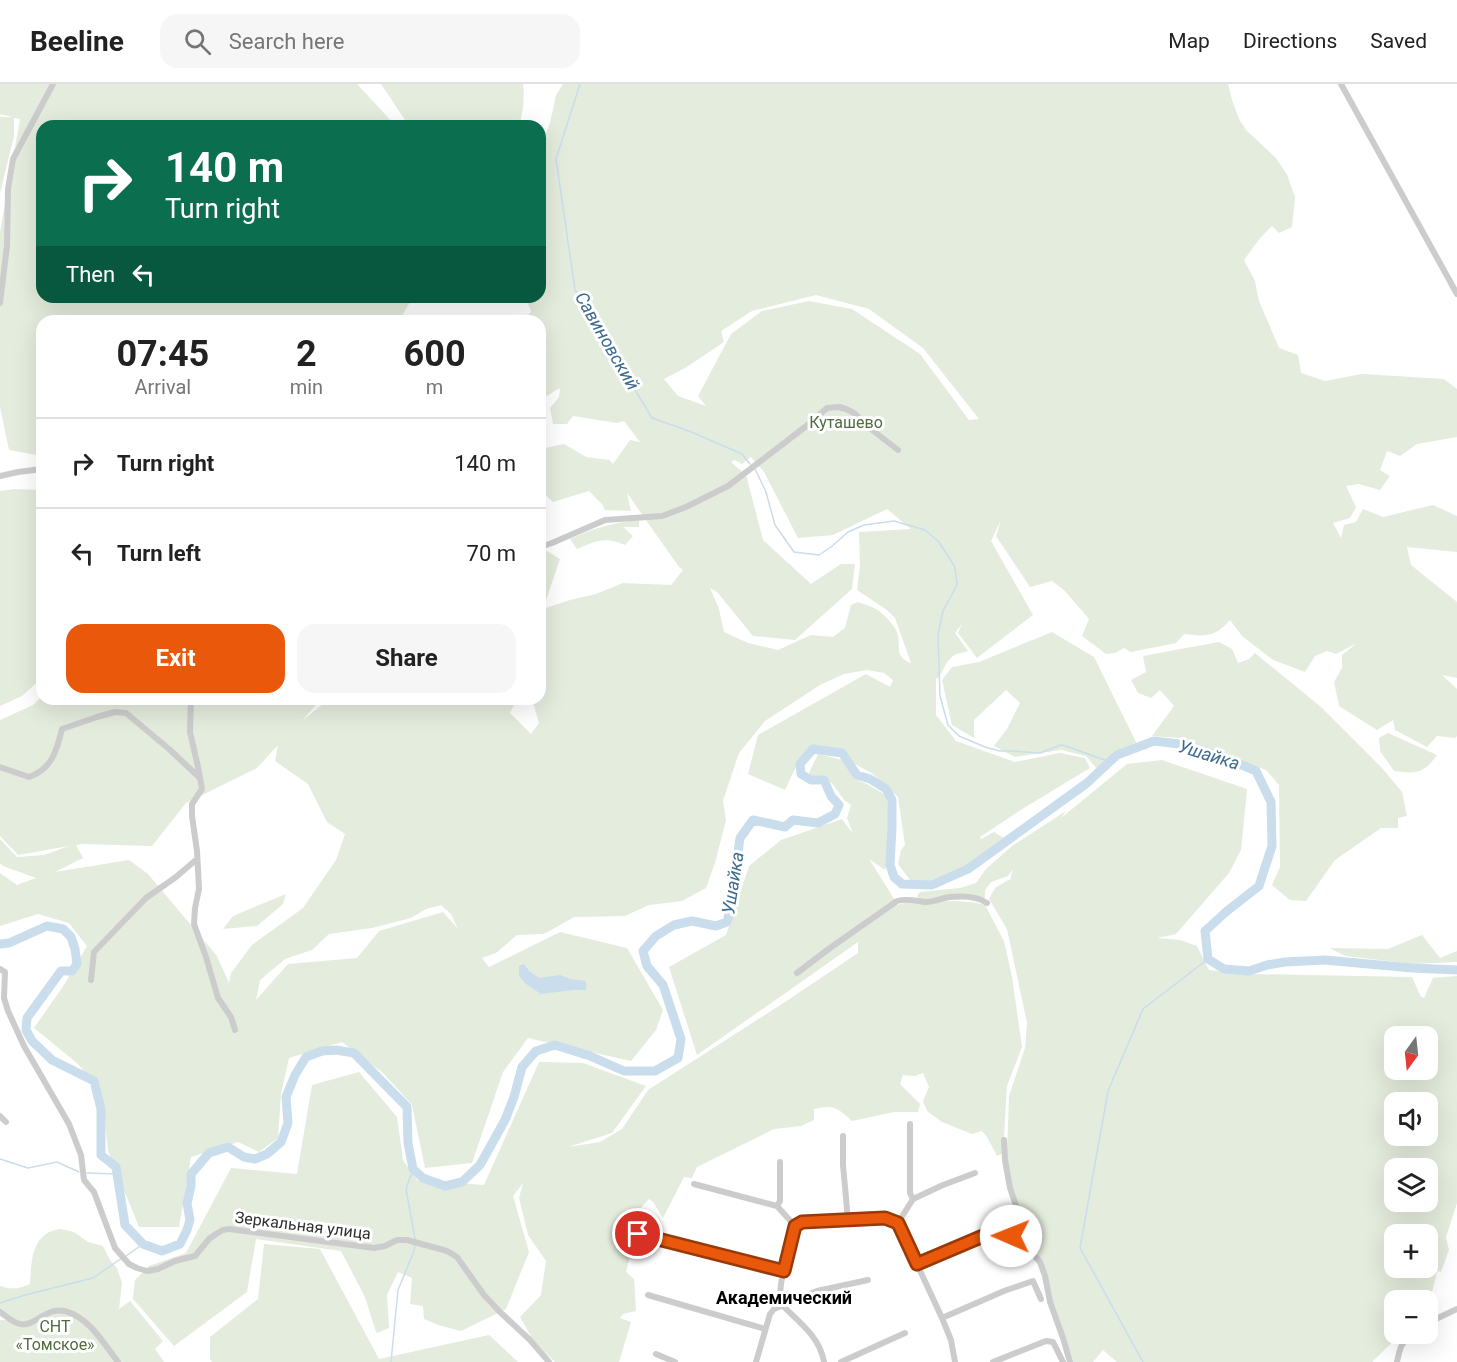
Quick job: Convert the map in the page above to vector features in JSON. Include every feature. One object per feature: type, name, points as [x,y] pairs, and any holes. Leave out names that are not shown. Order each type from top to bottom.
[{"type":"street","points":[[0,303],[7,246],[8,189],[13,159],[53,84]]},
{"type":"street","points":[[1341,84],[1457,294]]},
{"type":"street","points":[[546,545],[605,520],[662,516],[686,507],[728,486],[828,408],[838,407],[855,413],[898,450]]},
{"type":"street","points":[[0,476],[36,469]]},
{"type":"street","points":[[191,705],[190,732],[202,789],[192,804],[199,889],[194,924],[218,998],[231,1017],[236,1030]]},
{"type":"street","points":[[0,766],[29,777],[34,776],[45,768],[57,752],[62,729],[115,712],[126,713],[201,779]]},
{"type":"street","points":[[175,755],[187,757],[193,750]]},
{"type":"street","points":[[91,980],[94,952],[146,898],[176,878],[197,859]]},
{"type":"street","points":[[797,973],[902,899],[928,902],[950,897],[972,898],[982,899],[987,903]]},
{"type":"street","name":"Зеркальная улица","points":[[0,969],[5,972],[6,976],[4,998],[8,1011],[24,1046],[69,1124],[81,1155],[84,1180],[97,1199],[115,1248],[129,1264],[147,1270],[158,1269],[175,1261],[187,1259],[195,1256],[216,1234],[230,1229],[374,1248],[397,1240],[407,1240],[447,1251],[458,1257],[484,1294],[549,1362]]},
{"type":"street","points":[[0,1013],[8,1011]]},
{"type":"street","points":[[0,1116],[6,1122]]},
{"type":"street","points":[[910,1124],[910,1193],[913,1199]]},
{"type":"street","points":[[843,1136],[848,1220]]},
{"type":"street","points":[[1004,1140],[1005,1166],[1010,1188],[1032,1253],[1040,1262],[1045,1276],[1050,1302],[1070,1362]]},
{"type":"street","points":[[777,1206],[780,1201],[780,1162]]},
{"type":"street","points":[[898,1223],[913,1199],[975,1173]]},
{"type":"street","points":[[694,1184],[777,1206],[795,1226]]},
{"type":"street","points":[[825,1362],[819,1345],[812,1335],[782,1305],[779,1299],[795,1226],[802,1222],[885,1218],[898,1223],[942,1318],[951,1340],[955,1362]]},
{"type":"street","points":[[917,1264],[1002,1228],[1011,1236]]},
{"type":"street","points":[[638,1234],[784,1271]]},
{"type":"street","points":[[756,1362],[770,1314],[774,1309],[818,1291],[868,1280]]},
{"type":"street","points":[[942,1318],[1033,1281],[1041,1299]]},
{"type":"street","points":[[648,1295],[765,1329]]},
{"type":"street","points":[[1438,1318],[1457,1309]]},
{"type":"street","points":[[0,1312],[18,1324],[24,1325],[52,1310],[72,1313],[97,1334],[118,1362]]},
{"type":"street","points":[[841,1362],[905,1333]]},
{"type":"street","points":[[993,1362],[1046,1341],[1053,1342],[1063,1362]]},
{"type":"street","points":[[1396,1362],[1402,1344]]},
{"type":"street","points":[[656,1354],[675,1362]]},
{"type":"green space","points":[[0,84],[357,84],[390,120],[36,120],[36,303],[410,303],[402,315],[36,315],[36,455],[9,450],[0,407],[0,232],[20,119],[14,118],[14,136],[0,193],[0,117],[12,117],[0,114]]},
{"type":"green space","points":[[381,84],[523,84],[521,120],[405,120]]},
{"type":"green space","name":"Куташево","points":[[563,84],[1228,84],[1239,119],[1246,130],[1276,158],[1287,175],[1295,197],[1292,227],[1279,233],[1272,226],[1244,260],[1255,281],[1259,301],[1279,348],[1298,355],[1301,373],[1325,381],[1362,374],[1444,379],[1457,389],[1457,437],[1417,444],[1400,456],[1387,451],[1380,470],[1390,476],[1380,490],[1359,484],[1346,486],[1356,507],[1350,518],[1333,523],[1341,538],[1344,525],[1356,522],[1363,509],[1383,517],[1433,505],[1457,516],[1457,552],[1407,547],[1411,565],[1457,602],[1457,678],[1442,675],[1457,689],[1457,736],[1455,738],[1437,736],[1427,747],[1395,730],[1393,720],[1377,730],[1339,706],[1334,682],[1342,668],[1342,655],[1357,643],[1336,654],[1327,651],[1315,656],[1305,672],[1273,660],[1242,636],[1230,620],[1214,633],[1184,634],[1176,643],[1131,652],[1124,648],[1115,653],[1106,654],[1082,636],[1089,619],[1064,590],[1052,581],[1030,587],[996,536],[1001,520],[991,541],[1033,615],[977,658],[958,633],[962,624],[955,633],[968,651],[953,656],[936,678],[936,715],[956,741],[1015,762],[1060,753],[1085,758],[1090,768],[980,837],[981,839],[994,832],[1004,838],[969,865],[930,882],[910,880],[898,864],[901,850],[905,845],[898,797],[873,774],[828,749],[800,758],[785,790],[748,774],[758,735],[866,674],[890,687],[893,680],[884,673],[867,670],[844,674],[820,685],[765,721],[739,753],[723,801],[726,820],[706,888],[682,901],[649,905],[625,916],[574,917],[544,934],[517,935],[496,953],[482,958],[489,967],[560,932],[627,948],[663,1010],[656,1030],[631,1061],[528,1038],[503,1072],[472,1163],[425,1168],[412,1105],[383,1073],[342,1042],[289,1058],[281,1094],[278,1138],[259,1152],[238,1142],[191,1157],[179,1227],[139,1227],[108,1151],[102,1093],[78,1064],[34,1028],[64,985],[87,946],[69,923],[38,914],[0,926],[0,873],[17,885],[36,878],[0,863],[0,839],[17,857],[44,855],[69,846],[18,855],[0,836],[0,720],[36,702],[36,705],[316,705],[302,721],[322,705],[514,705],[510,713],[531,734],[539,723],[534,705],[546,705],[546,608],[596,594],[623,583],[671,585],[683,570],[627,493],[631,511],[605,510],[589,491],[553,502],[546,496],[546,448],[564,444],[586,457],[609,460],[613,464],[630,440],[640,442],[624,421],[617,423],[573,416],[567,424],[553,424],[550,408],[559,397],[560,388],[546,396],[546,315],[529,315],[531,311],[528,303],[546,303],[546,133],[556,95]],"holes":[[[816,295],[869,309],[923,348],[979,419],[969,420],[920,354],[852,309],[809,301],[762,311],[731,334],[698,396],[706,406],[678,396],[664,379],[724,342],[721,331],[752,311]],[[751,457],[764,472],[798,538],[833,535],[887,509],[911,529],[859,532],[860,566],[857,590],[895,618],[911,663],[902,657],[898,635],[890,622],[876,609],[858,602],[851,605],[845,628],[833,637],[811,635],[778,650],[748,643],[724,632],[719,609],[710,588],[717,592],[753,636],[795,640],[852,589],[855,564],[841,564],[811,584],[763,540],[746,475],[731,462],[735,460],[742,464]],[[278,745],[275,761],[308,784],[327,822],[345,834],[336,860],[303,908],[252,945],[231,973],[229,983],[217,956],[148,874],[129,860],[55,872],[83,858],[76,845],[152,846],[186,803],[257,768]],[[441,905],[451,914],[458,929],[443,912],[379,931],[357,958],[288,964],[256,1000],[260,980],[285,959],[312,950],[329,934],[372,928],[411,918],[426,909]]]},
{"type":"green space","points":[[36,490],[36,683],[22,696],[0,706],[0,491]]},
{"type":"green space","points":[[639,520],[639,527],[623,527],[633,536],[625,545],[606,540],[577,549],[570,539],[604,526]]},
{"type":"green space","points":[[546,551],[560,559],[546,600]]},
{"type":"green space","points":[[1052,632],[1094,657],[1137,744],[1115,752],[1097,769],[1086,756],[1061,750],[1015,757],[994,746],[1007,729],[1020,703],[1006,690],[974,720],[974,738],[952,725],[942,680],[952,667],[979,662]]},
{"type":"green space","points":[[1219,642],[1232,649],[1238,663],[1249,659],[1255,653],[1321,707],[1382,768],[1402,792],[1407,816],[1398,818],[1398,828],[1381,828],[1335,860],[1306,901],[1290,900],[1272,885],[1280,867],[1279,785],[1266,770],[1180,738],[1152,736],[1174,706],[1160,690],[1151,698],[1138,693],[1131,680],[1146,672],[1143,656]]},
{"type":"green space","points":[[1388,733],[1437,755],[1428,766],[1418,771],[1394,771],[1380,751],[1379,738]]},
{"type":"green space","points":[[818,754],[842,760],[855,779],[887,796],[889,842],[885,870],[869,859],[898,905],[954,901],[985,905],[1004,941],[1012,977],[1022,1047],[1007,1086],[1003,1153],[997,1156],[982,1131],[972,1134],[942,1122],[927,1111],[923,1101],[929,1087],[923,1073],[915,1076],[903,1075],[900,1084],[920,1104],[918,1112],[894,1112],[852,1121],[835,1108],[814,1109],[814,1120],[801,1126],[774,1129],[697,1167],[692,1178],[684,1177],[663,1218],[649,1199],[639,1210],[630,1214],[625,1228],[630,1238],[626,1272],[634,1279],[636,1311],[623,1314],[620,1318],[631,1322],[619,1362],[555,1362],[533,1340],[520,1317],[541,1295],[546,1261],[528,1235],[519,1198],[523,1183],[513,1196],[529,1252],[506,1309],[461,1331],[424,1319],[423,1306],[410,1304],[412,1278],[398,1272],[387,1295],[389,1328],[377,1333],[365,1297],[341,1251],[256,1239],[247,1292],[174,1346],[133,1299],[135,1280],[149,1266],[186,1253],[231,1168],[297,1174],[312,1085],[359,1072],[397,1117],[403,1160],[417,1180],[484,1185],[539,1062],[583,1063],[646,1086],[612,1133],[568,1147],[600,1142],[622,1129],[648,1090],[858,953],[858,942],[697,1055],[669,967],[726,935],[749,866],[781,840],[842,819],[853,834],[847,818],[851,805],[844,800],[832,783],[813,777],[809,773]]},
{"type":"green space","points":[[1162,760],[1247,789],[1241,850],[1229,873],[1176,934],[1157,938],[1180,940],[1197,946],[1209,970],[1252,974],[1412,977],[1421,997],[1424,998],[1433,978],[1457,976],[1457,1203],[1446,1237],[1449,1250],[1441,1272],[1438,1271],[1438,1224],[1384,1224],[1384,1278],[1435,1278],[1433,1290],[1384,1290],[1384,1344],[1391,1344],[1373,1362],[1117,1362],[1103,1350],[1093,1362],[1073,1362],[1032,1250],[1008,1174],[1009,1096],[1025,1048],[1027,1023],[1007,929],[989,899],[995,888],[1010,880],[1013,869],[1008,876],[991,882],[985,890],[985,898],[920,899],[917,896],[920,892],[960,888],[976,883],[986,869],[1012,846],[1066,811],[1061,818],[1127,764]]},
{"type":"green space","points":[[286,894],[283,904],[257,926],[223,929],[233,916]]},
{"type":"green space","points":[[1422,935],[1440,958],[1457,951],[1457,962],[1413,964],[1346,956],[1329,948],[1388,949]]},
{"type":"green space","name":"СНТ «Томское»","points":[[60,1229],[74,1232],[88,1242],[103,1246],[117,1268],[122,1283],[119,1309],[130,1301],[163,1341],[155,1349],[164,1362],[0,1362],[0,1320],[13,1320],[0,1314],[0,1286],[15,1288],[30,1284],[33,1256],[37,1244],[48,1233]]},
{"type":"green space","points":[[264,1244],[320,1249],[379,1359],[489,1335],[518,1362],[212,1362],[210,1337],[258,1299]]},
{"type":"water","points":[[524,964],[539,978],[560,975],[586,981],[586,990],[541,994],[519,976],[519,966]]},
{"type":"waterway","name":"Савиновский","points":[[580,84],[556,159],[575,290],[652,418],[742,454],[750,464]]},
{"type":"waterway","name":"Савиновский","points":[[755,469],[766,492],[775,525],[794,552],[819,555],[848,532],[864,525],[894,521],[925,530],[939,542],[955,567],[957,585],[943,611],[938,635],[940,696],[948,725],[959,736],[1000,751],[1040,753],[1061,745],[1110,762]]},
{"type":"waterway","name":"Ушайка","points":[[0,944],[9,943],[47,926],[63,929],[71,937],[77,964],[72,971],[61,971],[27,1018],[26,1030],[32,1041],[52,1060],[94,1081],[101,1109],[101,1155],[116,1167],[125,1225],[143,1244],[162,1251],[180,1244],[187,1230],[190,1220],[187,1203],[191,1174],[209,1153],[228,1147],[244,1157],[255,1159],[267,1154],[281,1142],[288,1123],[286,1097],[295,1075],[306,1057],[322,1051],[336,1050],[354,1053],[407,1107],[408,1143],[413,1169],[423,1178],[445,1186],[462,1182],[480,1165],[505,1120],[522,1067],[536,1051],[555,1045],[590,1056],[624,1071],[655,1071],[678,1058],[681,1039],[663,985],[647,966],[643,951],[656,936],[674,925],[692,921],[716,926],[727,922],[740,838],[753,820],[785,827],[793,820],[818,823],[835,814],[839,805],[831,796],[824,780],[811,780],[801,774],[800,764],[813,749],[842,753],[857,775],[870,779],[886,789],[892,800],[890,865],[894,877],[902,884],[932,885],[968,869],[1087,783],[1117,755],[1154,741],[1187,745],[1228,759],[1256,771],[1271,802],[1272,846],[1259,886],[1205,931],[1208,959],[1224,969],[1249,971],[1285,962],[1325,960],[1457,970]]},
{"type":"waterway","points":[[1143,1362],[1080,1248],[1108,1091],[1143,1009],[1208,959]]},
{"type":"waterway","points":[[0,1159],[28,1168],[57,1162],[79,1172]]},
{"type":"waterway","name":"Академический","points":[[413,1169],[406,1189],[415,1239]]},
{"type":"waterway","points":[[87,1173],[117,1174]]},
{"type":"waterway","name":"Академический","points":[[391,1362],[398,1290],[415,1243]]},
{"type":"waterway","points":[[126,1256],[143,1244]]},
{"type":"waterway","points":[[0,1303],[93,1278],[122,1258]]},
{"type":"district","name":"Академический","points":[[784,1298]]},
{"type":"route","points":[[638,1234],[784,1271],[795,1226],[802,1222],[885,1218],[892,1220],[898,1223],[917,1264],[1002,1228],[1011,1236]]}]
